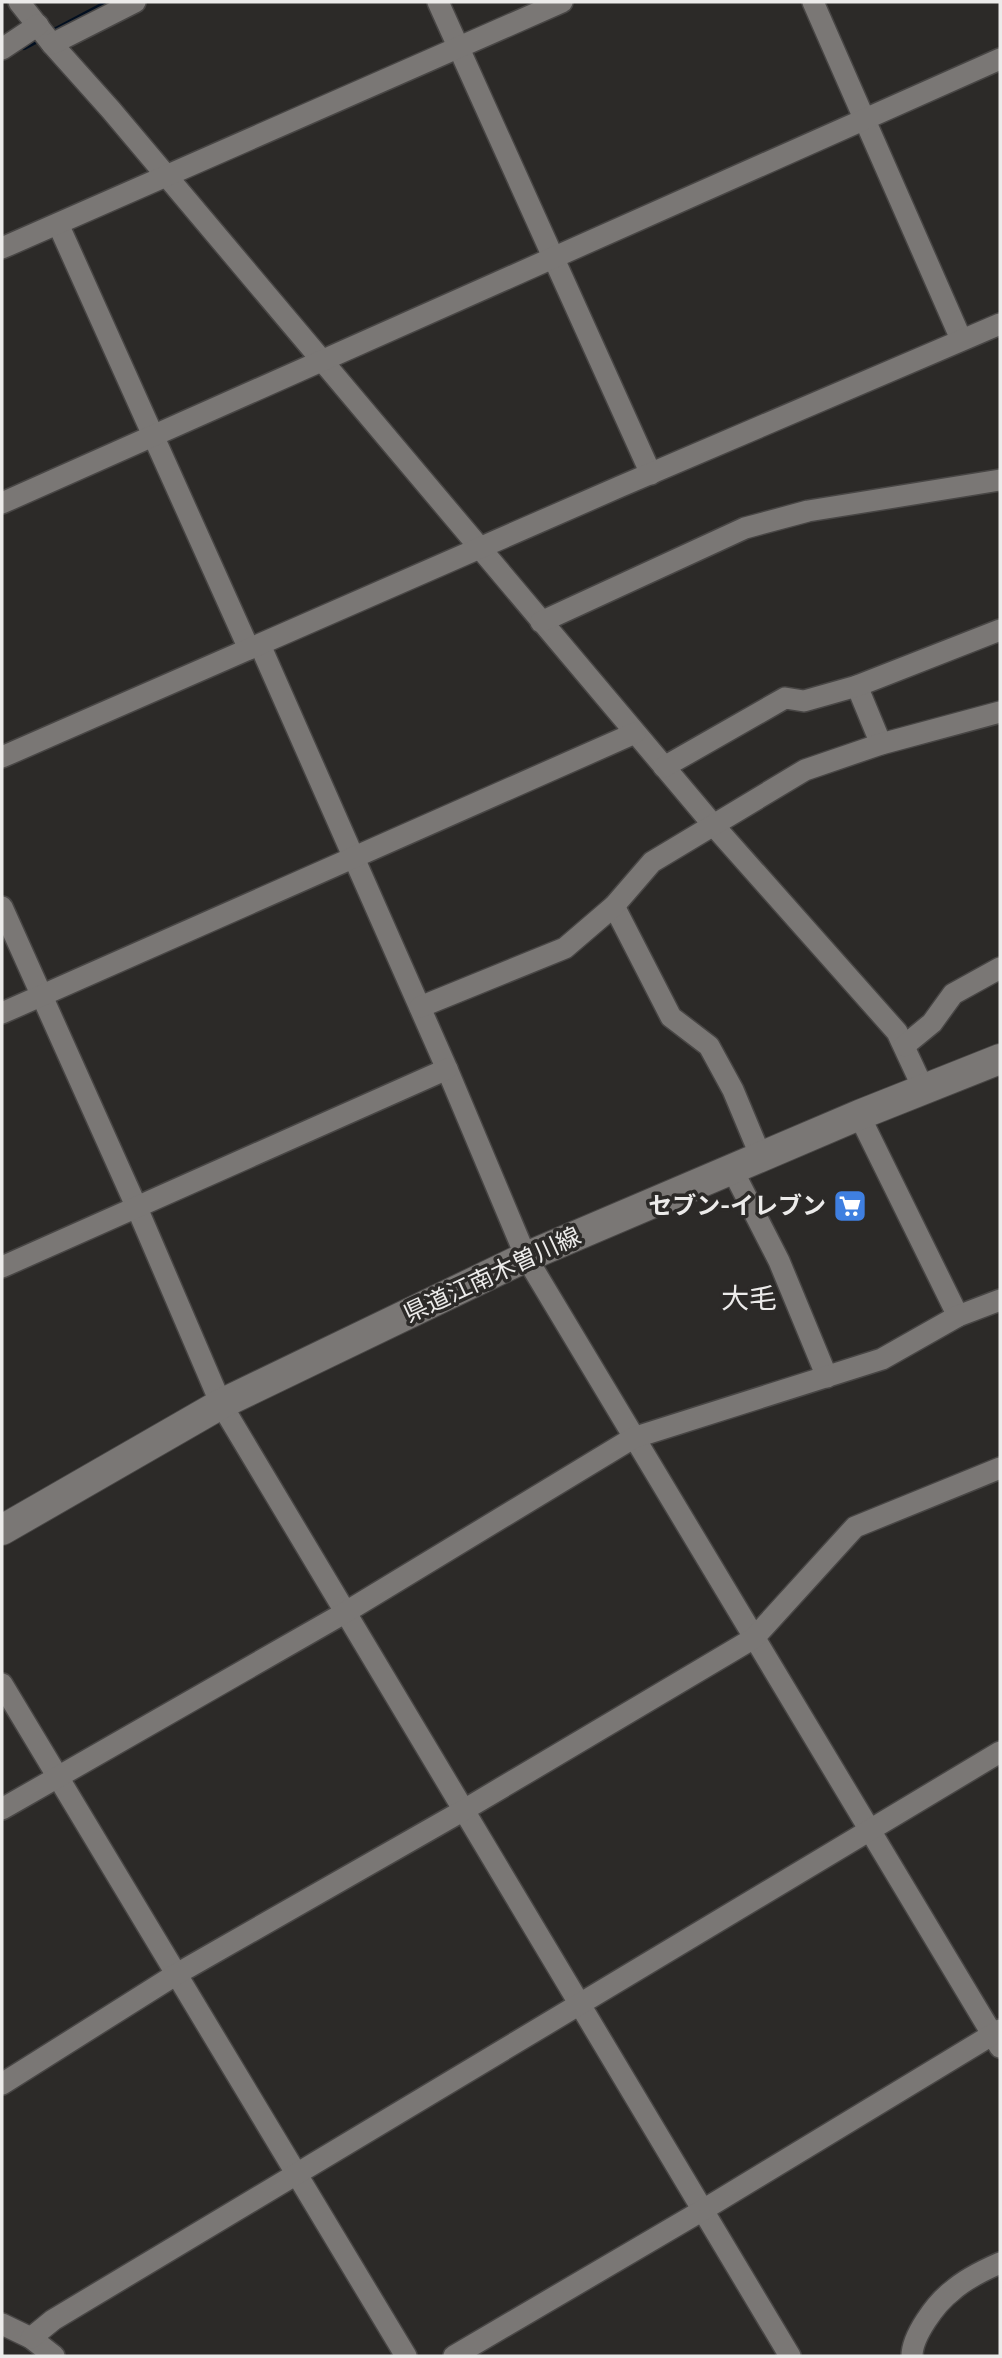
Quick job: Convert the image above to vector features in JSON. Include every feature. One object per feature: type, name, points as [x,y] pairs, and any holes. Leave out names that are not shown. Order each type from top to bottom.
[{"type":"main road","name":"県道江南木曽川線","points":[[2,1530],[221,1404],[526,1257],[859,1115],[1000,1059]]},
{"type":"street","points":[[19,2],[664,768],[897,1032],[924,1090]]},
{"type":"street","points":[[2,50],[135,2]]},
{"type":"street","points":[[438,2],[552,260],[651,474]]},
{"type":"street","points":[[2,248],[562,2]]},
{"type":"street","points":[[813,2],[961,339]]},
{"type":"street","points":[[2,503],[1000,59]]},
{"type":"street","points":[[58,224],[153,436],[353,858],[447,1069],[526,1257],[754,1639],[998,2037],[454,2356]]},
{"type":"street","points":[[2,757],[1000,324]]},
{"type":"street","points":[[541,622],[745,528],[808,512],[1000,480]]},
{"type":"street","points":[[664,768],[785,698],[804,701],[857,686],[1000,630]]},
{"type":"street","points":[[857,686],[881,744]]},
{"type":"street","points":[[420,1007],[565,948],[614,906],[652,862],[715,827],[805,771],[881,744],[1000,712]]},
{"type":"street","points":[[2,1013],[635,733]]},
{"type":"street","points":[[614,906],[671,1017],[709,1046],[733,1090],[761,1157]]},
{"type":"street","points":[[2,907],[137,1208],[221,1404],[790,2356]]},
{"type":"street","points":[[904,1046],[932,1023],[953,994],[1000,968]]},
{"type":"street","points":[[2,1267],[447,1069]]},
{"type":"street","points":[[859,1115],[958,1316]]},
{"type":"street","points":[[732,1169],[779,1261],[827,1377]]},
{"type":"street","points":[[2,1809],[346,1612],[634,1438],[882,1359],[958,1316],[1000,1300]]},
{"type":"street","points":[[2,2084],[175,1975],[464,1810],[754,1639],[855,1527],[1000,1468]]},
{"type":"street","points":[[2,1684],[294,2174],[406,2356]]},
{"type":"street","points":[[31,2338],[52,2320],[1000,1752]]},
{"type":"street","points":[[912,2356],[922,2326],[951,2291],[1000,2263]]},
{"type":"street","points":[[2,2324],[31,2338],[54,2356]]},
{"type":"waterway","points":[[24,47],[109,2]]},
{"type":"place","name":"セブン-イレブン","points":[[850,1206]]},
{"type":"district","name":"大毛","points":[[749,1298]]}]
